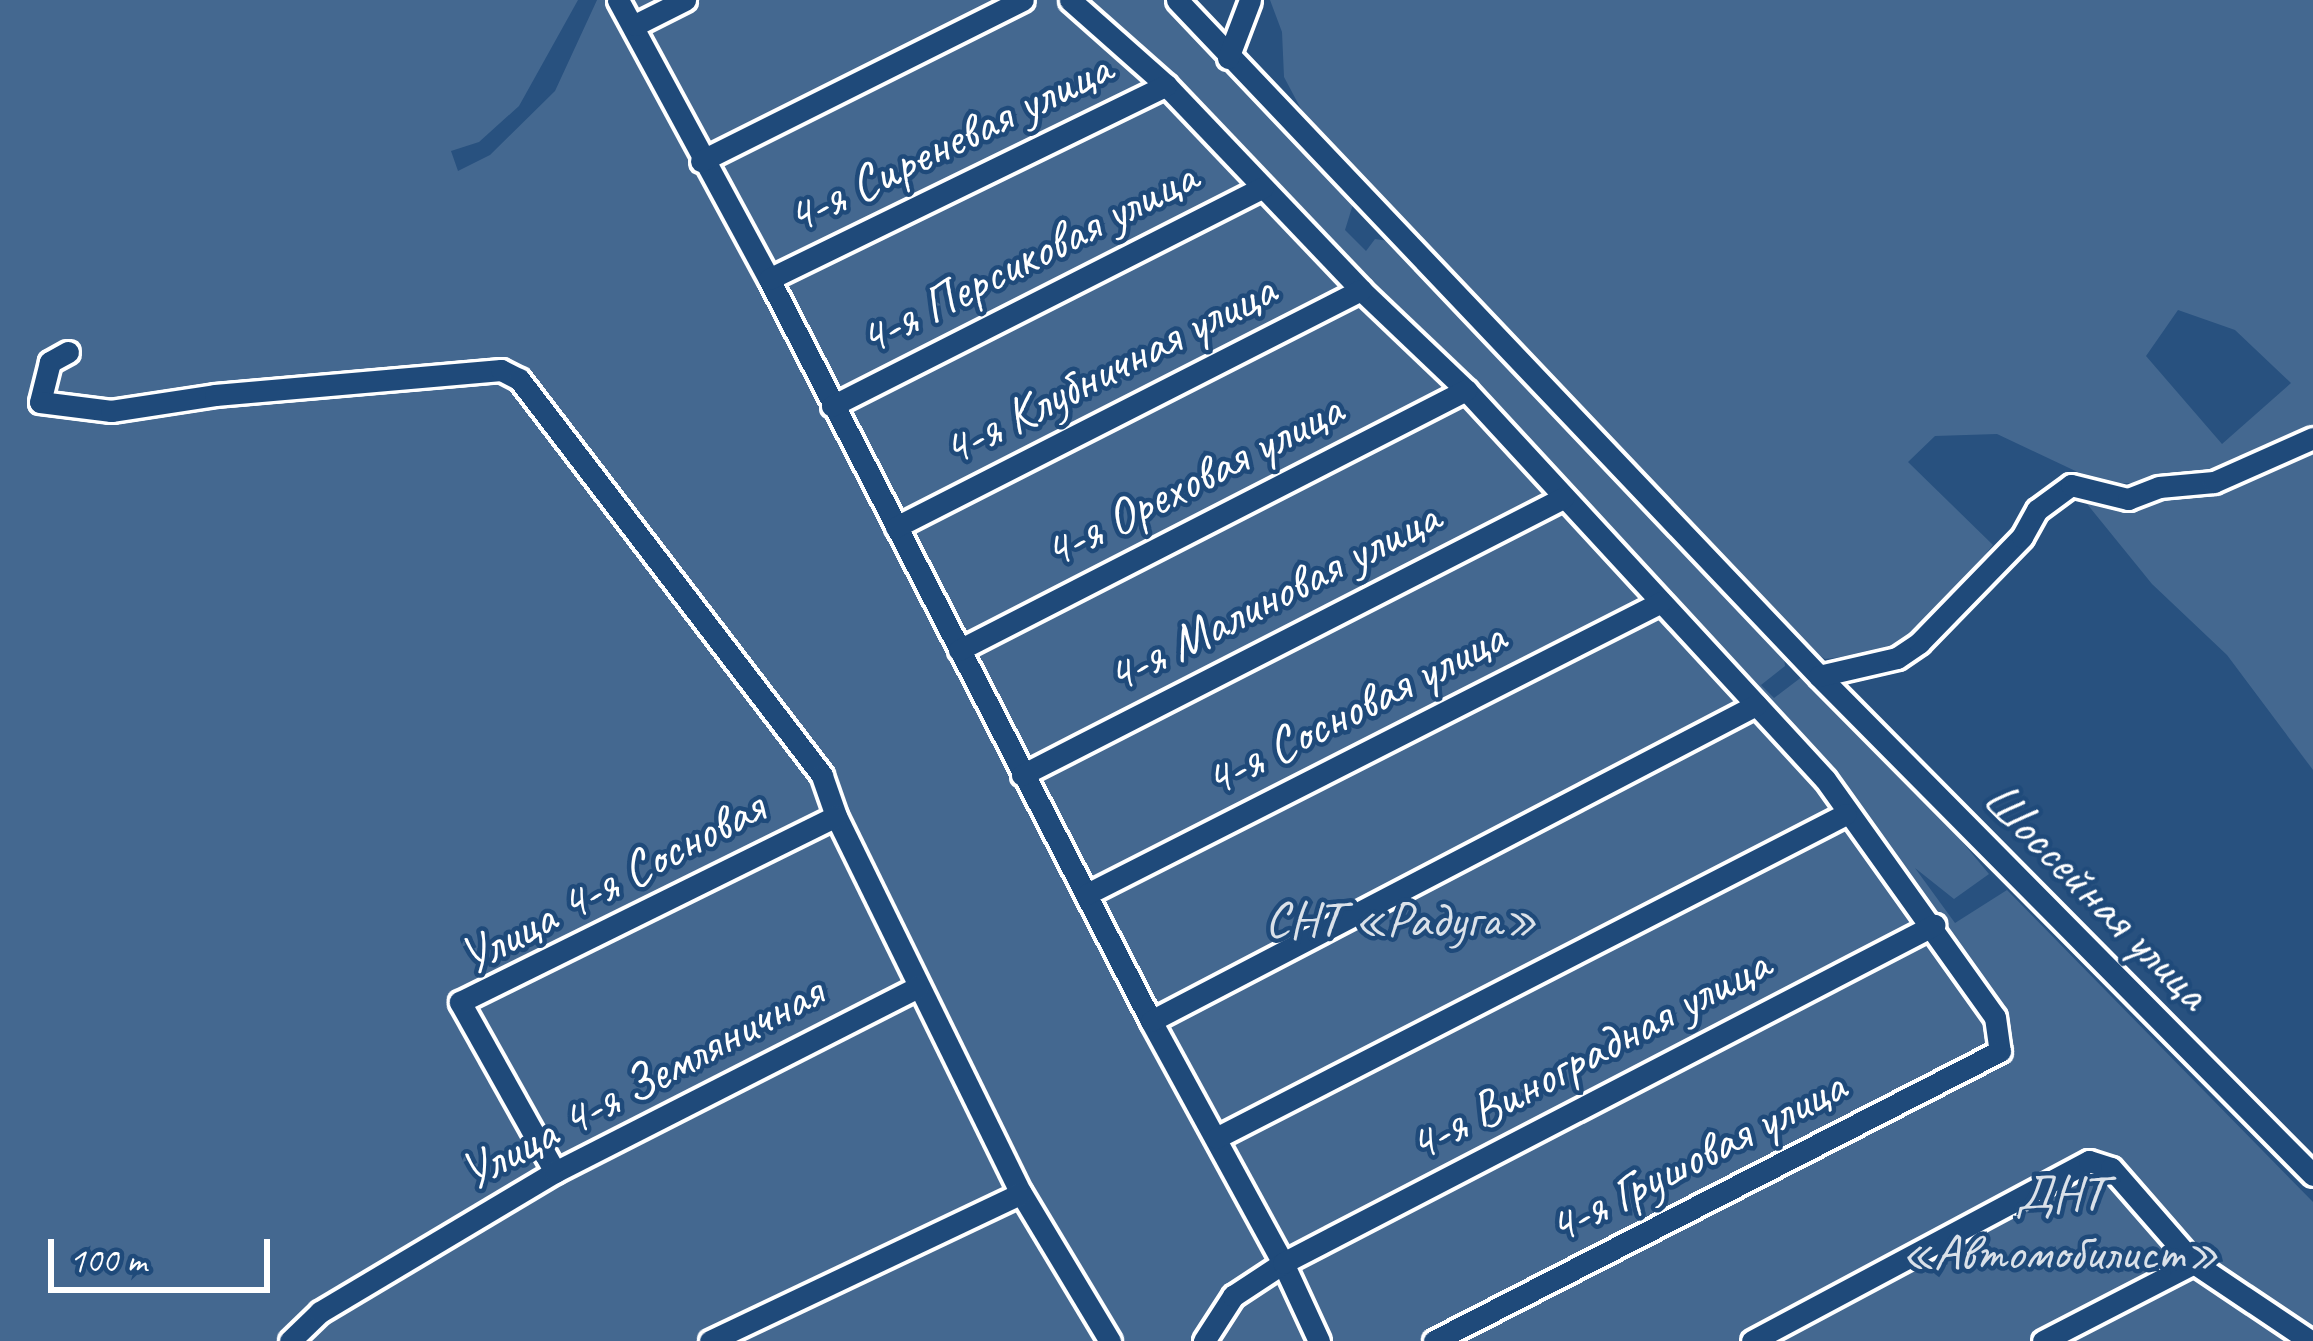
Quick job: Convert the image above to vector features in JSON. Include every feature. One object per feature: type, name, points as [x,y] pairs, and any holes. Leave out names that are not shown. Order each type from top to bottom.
[{"type":"street","points":[[618,0],[701,161],[769,279],[1022,775],[1283,1263],[1319,1341]]},
{"type":"street","points":[[634,25],[686,0]]},
{"type":"street","points":[[701,161],[1023,0]]},
{"type":"street","points":[[1070,0],[1166,86],[1361,290],[1466,390],[1825,779],[1846,814],[1934,925]]},
{"type":"street","points":[[1177,0],[1228,58],[1250,0]]},
{"type":"street","name":"Шоссейная улица","points":[[1228,58],[1819,676],[2313,1175]]},
{"type":"street","name":"4-я Сиреневая улица","points":[[769,279],[1166,86]]},
{"type":"street","name":"4-я Персиковая улица","points":[[832,406],[1263,187]]},
{"type":"street","name":"4-я Клубничная улица","points":[[896,527],[1361,290]]},
{"type":"street","points":[[68,352],[50,362],[40,402],[111,411],[215,395],[501,370],[519,380],[802,743],[1021,1193],[1110,1341]]},
{"type":"street","name":"4-я Ореховая улица","points":[[959,650],[1466,390]]},
{"type":"street","points":[[1819,676],[1897,658],[1919,643],[2022,537],[2037,510],[2072,485],[2128,499],[2158,488],[2214,482],[2313,438]]},
{"type":"street","name":"4-я Малиновая улица","points":[[1022,775],[1563,498]]},
{"type":"street","name":"4-я Сосновая улица","points":[[1088,894],[1660,602]]},
{"type":"street","points":[[1151,1021],[1756,705]]},
{"type":"street","points":[[1216,1138],[1846,814]]},
{"type":"street","name":"Улица 4-я Сосновая","points":[[555,1172],[460,1002],[836,816]]},
{"type":"street","name":"4-я Грушовая улица","points":[[1434,1341],[2000,1051],[1995,1017],[1934,925]]},
{"type":"street","name":"4-я Виноградная улица","points":[[1204,1341],[1233,1296],[1283,1263],[1934,925]]},
{"type":"street","name":"Улица 4-я Земляничная","points":[[290,1341],[320,1312],[555,1172],[918,987]]},
{"type":"street","points":[[1752,1341],[2090,1161],[2111,1168],[2194,1263],[2310,1341]]},
{"type":"street","points":[[710,1341],[1021,1193]]},
{"type":"street","points":[[2043,1341],[2194,1263]]},
{"type":"green space","points":[[0,0],[578,0],[519,106],[479,142],[451,151],[458,171],[490,155],[555,91],[597,0],[1165,0],[1354,201],[1345,230],[1366,251],[1375,239],[1389,241],[1783,649],[1785,666],[1761,685],[1774,698],[1803,676],[1939,814],[1989,874],[1954,899],[1915,868],[1955,923],[2007,890],[2313,1202],[2313,1341],[0,1341]]},
{"type":"green space","points":[[1270,0],[2313,0],[2313,427],[2238,463],[2198,475],[2103,484],[1997,434],[1935,436],[1908,462],[1993,545],[1925,628],[1891,651],[1825,659],[1803,644],[1527,355],[1301,109],[1284,77],[1282,32]],"holes":[[[2178,310],[2235,330],[2291,383],[2222,444],[2146,356]]]},
{"type":"green space","points":[[2313,440],[2313,770],[2227,655],[2152,584],[2083,499],[2095,494],[2130,502]]},
{"type":"park label","name":"СНТ «Радуга»","points":[[1401,919]]},
{"type":"park label","name":"ДНТ «Автомобилист»","points":[[2060,1223]]}]
